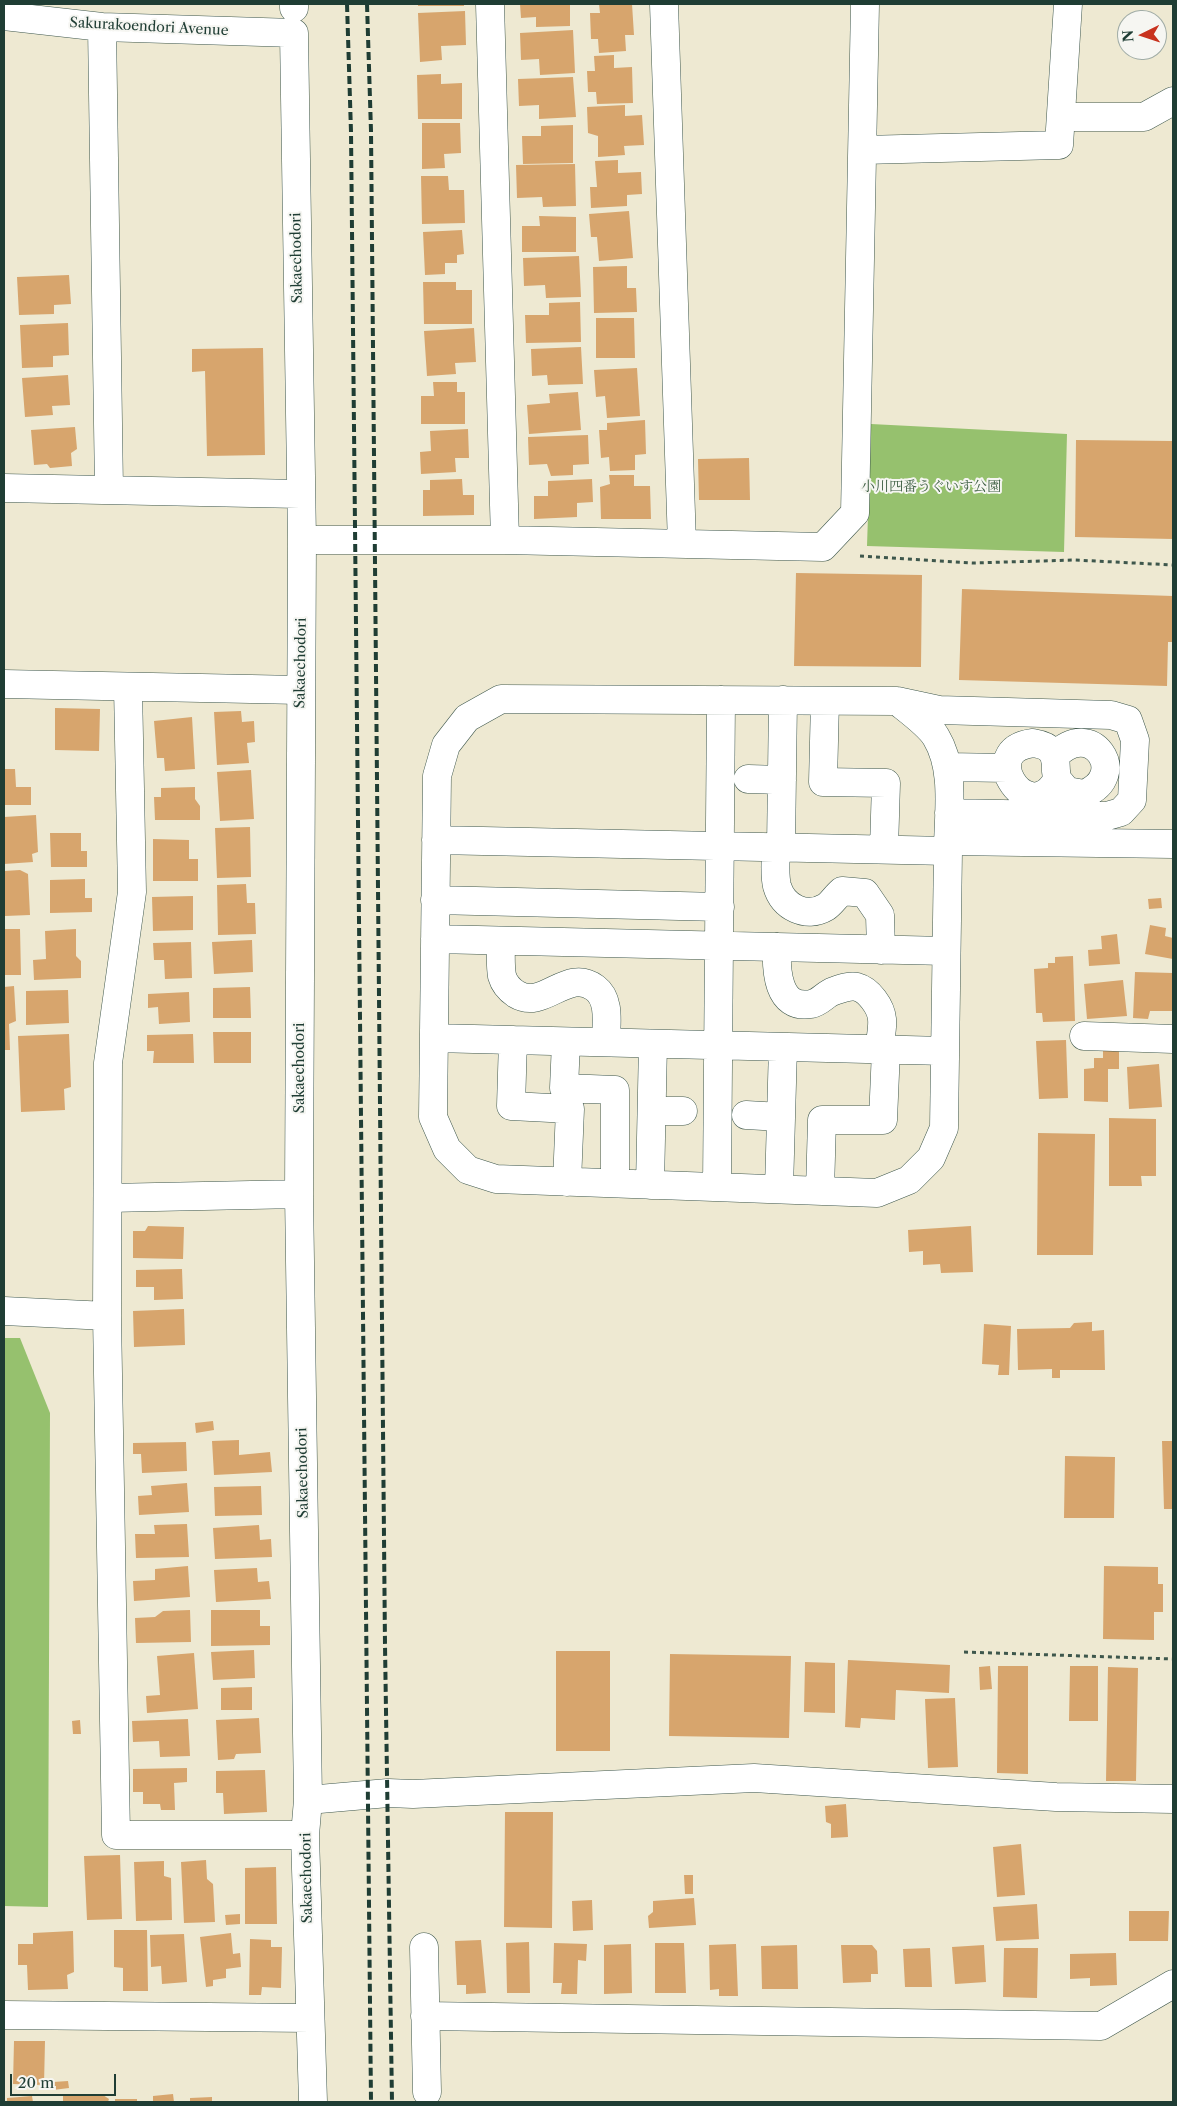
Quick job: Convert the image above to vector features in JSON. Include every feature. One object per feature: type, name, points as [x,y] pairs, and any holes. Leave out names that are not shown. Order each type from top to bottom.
[{"type":"street","points":[[490,4],[505,540]]},
{"type":"street","points":[[664,4],[682,544]]},
{"type":"street","points":[[302,540],[505,540],[823,547],[854,513],[865,4]]},
{"type":"street","points":[[863,150],[1059,145],[1068,4]]},
{"type":"street","name":"Sakurakoendori Avenue","points":[[4,16],[102,27],[294,15]]},
{"type":"street","name":"Sakaechodori","points":[[294,15],[302,540],[299,1194],[308,1800],[305,1835],[313,2102]]},
{"type":"street","points":[[102,27],[109,489]]},
{"type":"street","points":[[1061,117],[1144,117],[1173,101]]},
{"type":"street","points":[[4,488],[300,494]]},
{"type":"street","points":[[4,684],[300,690]]},
{"type":"street","points":[[128,687],[132,892],[108,1063],[107,1316],[116,1835],[305,1835]]},
{"type":"street","points":[[896,701],[936,737],[949,773],[944,1128],[932,1158],[909,1180],[877,1193],[496,1179],[468,1170],[447,1149],[433,1118],[436,776],[446,745],[467,718],[501,699],[896,701],[939,710],[1111,715],[1128,720],[1135,740],[1132,800],[1121,812],[1107,816],[949,813]]},
{"type":"street","points":[[717,1187],[721,700]]},
{"type":"street","points":[[783,700],[782,780],[777,885],[782,897],[792,908],[805,912],[815,912],[827,907],[842,891],[865,893],[880,915],[881,950]]},
{"type":"street","points":[[825,701],[823,782],[886,783],[884,849]]},
{"type":"street","points":[[1025,744],[1041,745],[1048,748],[1056,768],[1053,786],[1046,792],[1038,795],[1029,795],[1021,792],[1009,779],[1007,768],[1012,754],[1025,744]]},
{"type":"street","points":[[947,767],[1007,768]]},
{"type":"street","points":[[748,779],[782,780]]},
{"type":"street","points":[[436,840],[884,849],[948,846],[1170,844]]},
{"type":"street","points":[[435,900],[720,908]]},
{"type":"street","points":[[435,939],[946,951]]},
{"type":"street","points":[[501,941],[502,978],[510,990],[523,998],[537,998],[574,981],[588,983],[600,992],[606,1006],[606,1042]]},
{"type":"street","points":[[777,947],[777,979],[780,988],[791,999],[802,1004],[812,1004],[823,999],[831,992],[857,987],[869,994],[878,1004],[882,1018],[883,1120],[822,1120],[820,1191]]},
{"type":"street","points":[[1084,1036],[1173,1039]]},
{"type":"street","points":[[434,1038],[945,1051]]},
{"type":"street","points":[[513,1040],[511,1106],[570,1109],[568,1182]]},
{"type":"street","points":[[566,1042],[564,1088],[615,1090],[615,1183]]},
{"type":"street","points":[[650,1184],[653,1044]]},
{"type":"street","points":[[779,1189],[783,1047]]},
{"type":"street","points":[[652,1111],[684,1112]]},
{"type":"street","points":[[746,1115],[781,1117]]},
{"type":"street","points":[[108,1198],[299,1194]]},
{"type":"street","points":[[4,1311],[107,1316]]},
{"type":"street","points":[[308,1800],[388,1793],[423,1794],[754,1778],[1056,1796],[1173,1799]]},
{"type":"street","points":[[424,1947],[427,2092]]},
{"type":"street","points":[[425,2016],[1101,2026],[1173,1984]]},
{"type":"street","points":[[4,2014],[310,2018]]},
{"type":"path","points":[[830,539],[862,557],[973,563],[1075,560],[1173,565]]},
{"type":"path","points":[[964,1652],[1173,1659]]},
{"type":"green space","name":"小川四番うぐいす公園","points":[[871,424],[1067,434],[1064,552],[867,546]]},
{"type":"green space","points":[[4,1338],[20,1338],[50,1413],[48,1907],[4,1906]]},
{"type":"building","points":[[418,4],[464,4],[464,6],[418,6]]},
{"type":"building","points":[[520,4],[570,4],[570,26],[536,27],[536,17],[521,18]]},
{"type":"building","points":[[599,4],[632,4],[634,35],[625,35],[626,51],[599,53],[598,39],[591,39],[590,13],[600,13]]},
{"type":"building","points":[[465,11],[466,45],[441,46],[442,60],[420,62],[418,13]]},
{"type":"building","points":[[573,30],[575,73],[540,75],[539,59],[521,60],[520,33]]},
{"type":"building","points":[[614,55],[614,68],[632,67],[633,103],[597,104],[596,92],[588,92],[587,71],[595,71],[594,56]]},
{"type":"building","points":[[441,74],[441,84],[462,83],[462,119],[418,119],[417,75]]},
{"type":"building","points":[[573,77],[576,117],[539,119],[539,105],[519,106],[518,79]]},
{"type":"building","points":[[625,105],[625,116],[642,115],[644,145],[624,146],[625,155],[598,157],[598,136],[588,133],[587,107]]},
{"type":"building","points":[[422,123],[460,123],[461,153],[444,154],[445,168],[422,169]]},
{"type":"building","points":[[573,125],[573,163],[523,164],[522,136],[541,136],[541,126]]},
{"type":"building","points":[[618,160],[618,173],[641,172],[642,194],[627,195],[627,206],[591,208],[590,187],[597,187],[595,161]]},
{"type":"building","points":[[575,164],[576,206],[543,207],[542,197],[517,198],[516,165]]},
{"type":"building","points":[[421,176],[448,176],[449,190],[464,190],[465,223],[422,224]]},
{"type":"building","points":[[629,211],[633,258],[599,261],[597,237],[591,237],[589,214]]},
{"type":"building","points":[[539,216],[576,217],[576,252],[522,252],[522,226],[540,226]]},
{"type":"building","points":[[462,230],[464,254],[457,255],[457,263],[445,263],[445,274],[425,275],[423,232]]},
{"type":"building","points":[[579,256],[581,297],[546,298],[545,285],[524,286],[523,258]]},
{"type":"building","points":[[627,266],[627,288],[636,288],[637,312],[594,313],[593,267]]},
{"type":"building","points":[[69,275],[71,304],[54,305],[54,314],[19,315],[17,277]]},
{"type":"building","points":[[423,282],[456,282],[456,290],[472,290],[472,324],[424,324]]},
{"type":"building","points":[[580,302],[581,342],[526,343],[525,315],[549,315],[549,303]]},
{"type":"building","points":[[596,318],[634,318],[635,358],[596,358]]},
{"type":"building","points":[[68,323],[69,355],[53,356],[53,367],[22,368],[20,325]]},
{"type":"building","points":[[474,328],[476,362],[455,363],[456,374],[427,376],[424,331]]},
{"type":"building","points":[[581,347],[583,384],[548,385],[547,375],[532,376],[531,349]]},
{"type":"building","points":[[263,348],[265,455],[207,456],[205,371],[192,372],[192,349]]},
{"type":"building","points":[[637,368],[640,416],[607,418],[605,396],[596,397],[594,370]]},
{"type":"building","points":[[68,375],[70,405],[52,406],[53,415],[25,417],[22,378]]},
{"type":"building","points":[[433,382],[457,382],[457,392],[465,392],[465,424],[421,424],[421,396],[434,396]]},
{"type":"building","points":[[578,392],[581,430],[529,434],[527,405],[550,403],[549,394]]},
{"type":"building","points":[[645,420],[646,454],[635,455],[635,470],[610,471],[609,457],[601,458],[599,430],[607,430],[607,423]]},
{"type":"building","points":[[75,427],[77,449],[71,453],[72,466],[50,468],[47,464],[34,465],[31,430]]},
{"type":"building","points":[[468,429],[469,458],[455,458],[456,472],[421,474],[420,452],[431,451],[430,431]]},
{"type":"building","points":[[588,435],[589,464],[573,465],[573,475],[551,476],[547,464],[529,465],[528,437]]},
{"type":"building","points":[[1076,440],[1173,441],[1173,539],[1075,537]]},
{"type":"building","points":[[749,458],[750,500],[699,500],[698,459]]},
{"type":"building","points":[[609,475],[634,475],[634,486],[650,486],[651,519],[601,519],[600,487],[610,484]]},
{"type":"building","points":[[462,479],[463,495],[474,495],[474,515],[423,516],[423,490],[430,490],[430,480]]},
{"type":"building","points":[[592,479],[593,502],[577,503],[577,517],[534,519],[534,496],[548,496],[548,481]]},
{"type":"building","points":[[796,573],[922,575],[921,667],[794,666]]},
{"type":"building","points":[[962,589],[1173,596],[1173,642],[1168,642],[1167,686],[959,680]]},
{"type":"building","points":[[55,708],[100,709],[99,751],[55,750]]},
{"type":"building","points":[[241,711],[242,722],[254,721],[255,742],[247,743],[249,763],[217,765],[214,712]]},
{"type":"building","points":[[192,717],[195,769],[165,771],[164,758],[157,758],[154,721]]},
{"type":"building","points":[[4,769],[15,769],[16,787],[31,787],[31,805],[4,805]]},
{"type":"building","points":[[251,770],[254,819],[220,821],[217,772]]},
{"type":"building","points":[[195,787],[195,799],[200,806],[200,820],[155,820],[154,797],[161,797],[161,788]]},
{"type":"building","points":[[36,815],[38,852],[32,854],[33,862],[4,864],[4,817]]},
{"type":"building","points":[[250,827],[251,877],[217,878],[215,828]]},
{"type":"building","points":[[50,833],[81,833],[81,851],[87,851],[87,867],[51,867]]},
{"type":"building","points":[[153,839],[189,840],[189,859],[198,859],[198,881],[153,881]]},
{"type":"building","points":[[20,870],[28,874],[30,915],[5,916],[4,871]]},
{"type":"building","points":[[85,879],[85,898],[92,898],[92,912],[50,913],[50,880]]},
{"type":"building","points":[[246,884],[247,903],[255,903],[256,934],[218,935],[217,885]]},
{"type":"building","points":[[193,896],[193,930],[153,931],[152,897]]},
{"type":"building","points":[[1161,898],[1162,908],[1149,909],[1148,899]]},
{"type":"building","points":[[1150,925],[1166,928],[1165,936],[1173,938],[1173,959],[1145,954]]},
{"type":"building","points":[[4,929],[20,929],[21,975],[4,975]]},
{"type":"building","points":[[76,929],[76,956],[81,961],[81,978],[34,980],[33,960],[46,959],[45,931]]},
{"type":"building","points":[[1117,934],[1120,964],[1089,966],[1088,950],[1102,949],[1101,936]]},
{"type":"building","points":[[252,940],[253,972],[214,974],[212,942]]},
{"type":"building","points":[[191,942],[192,978],[165,979],[164,960],[154,960],[153,943]]},
{"type":"building","points":[[1073,956],[1075,1021],[1043,1022],[1042,1013],[1036,1013],[1034,969],[1048,968],[1048,963],[1055,963],[1055,957]]},
{"type":"building","points":[[1135,972],[1173,973],[1173,1011],[1150,1011],[1148,1019],[1133,1018]]},
{"type":"building","points":[[1123,980],[1127,1016],[1087,1019],[1084,984]]},
{"type":"building","points":[[14,986],[16,1021],[9,1024],[10,1050],[4,1050],[4,987]]},
{"type":"building","points":[[250,987],[251,1018],[213,1018],[213,988]]},
{"type":"building","points":[[68,990],[69,1023],[26,1025],[26,991]]},
{"type":"building","points":[[189,992],[190,1022],[159,1024],[158,1007],[148,1008],[148,994]]},
{"type":"building","points":[[213,1032],[251,1032],[251,1063],[214,1063]]},
{"type":"building","points":[[69,1034],[71,1087],[64,1089],[65,1110],[21,1112],[18,1036]]},
{"type":"building","points":[[193,1034],[194,1063],[153,1063],[154,1051],[147,1051],[147,1035]]},
{"type":"building","points":[[1066,1040],[1068,1098],[1039,1099],[1036,1041]]},
{"type":"building","points":[[1103,1050],[1119,1050],[1119,1069],[1108,1069],[1108,1102],[1084,1101],[1084,1069],[1094,1068],[1094,1058],[1103,1058]]},
{"type":"building","points":[[1159,1064],[1162,1107],[1129,1109],[1127,1067]]},
{"type":"building","points":[[1109,1118],[1156,1119],[1156,1176],[1141,1176],[1142,1186],[1109,1186]]},
{"type":"building","points":[[1038,1133],[1095,1134],[1093,1255],[1037,1255]]},
{"type":"building","points":[[148,1226],[184,1227],[183,1259],[133,1258],[133,1231],[145,1231]]},
{"type":"building","points":[[971,1226],[973,1272],[941,1273],[940,1264],[923,1265],[923,1251],[909,1252],[908,1230]]},
{"type":"building","points":[[182,1269],[183,1299],[154,1300],[154,1287],[136,1287],[136,1270]]},
{"type":"building","points":[[184,1309],[185,1345],[134,1347],[133,1311]]},
{"type":"building","points":[[1092,1322],[1092,1331],[1104,1330],[1105,1370],[1060,1370],[1060,1378],[1052,1378],[1052,1369],[1018,1370],[1017,1329],[1070,1328],[1074,1323]]},
{"type":"building","points":[[984,1324],[1011,1326],[1009,1375],[998,1375],[999,1365],[982,1364]]},
{"type":"building","points":[[213,1421],[214,1430],[196,1433],[195,1423]]},
{"type":"building","points":[[239,1440],[239,1455],[270,1452],[272,1472],[214,1475],[212,1441]]},
{"type":"building","points":[[1162,1441],[1173,1441],[1173,1509],[1164,1509]]},
{"type":"building","points":[[186,1442],[187,1471],[142,1473],[141,1454],[133,1454],[133,1443]]},
{"type":"building","points":[[1065,1456],[1115,1457],[1114,1518],[1064,1518]]},
{"type":"building","points":[[187,1483],[189,1512],[139,1515],[138,1496],[152,1495],[151,1486]]},
{"type":"building","points":[[261,1486],[262,1515],[215,1516],[214,1487]]},
{"type":"building","points":[[187,1524],[189,1557],[136,1558],[135,1534],[155,1534],[154,1525]]},
{"type":"building","points":[[259,1525],[260,1540],[271,1539],[272,1557],[215,1559],[213,1528]]},
{"type":"building","points":[[188,1566],[190,1597],[134,1601],[133,1581],[155,1580],[155,1569]]},
{"type":"building","points":[[1104,1566],[1158,1567],[1158,1584],[1163,1584],[1163,1612],[1154,1612],[1154,1640],[1103,1639]]},
{"type":"building","points":[[257,1568],[258,1582],[269,1581],[271,1599],[216,1602],[214,1570]]},
{"type":"building","points":[[190,1610],[191,1642],[136,1643],[135,1618],[155,1617],[163,1611]]},
{"type":"building","points":[[211,1610],[260,1610],[260,1626],[270,1626],[270,1645],[211,1646]]},
{"type":"building","points":[[254,1650],[255,1678],[213,1680],[211,1652]]},
{"type":"building","points":[[556,1651],[610,1651],[610,1751],[556,1751]]},
{"type":"building","points":[[194,1653],[198,1709],[147,1713],[146,1696],[160,1695],[157,1656]]},
{"type":"building","points":[[670,1654],[791,1656],[789,1738],[669,1736]]},
{"type":"building","points":[[848,1660],[950,1665],[949,1693],[896,1690],[895,1720],[861,1718],[860,1728],[845,1727]]},
{"type":"building","points":[[805,1662],[835,1663],[835,1713],[804,1712]]},
{"type":"building","points":[[990,1666],[992,1689],[980,1690],[979,1667]]},
{"type":"building","points":[[998,1666],[1028,1666],[1028,1774],[997,1773]]},
{"type":"building","points":[[1070,1666],[1098,1666],[1098,1721],[1069,1721]]},
{"type":"building","points":[[1108,1667],[1138,1668],[1136,1781],[1106,1781]]},
{"type":"building","points":[[252,1687],[252,1710],[221,1710],[221,1688]]},
{"type":"building","points":[[955,1698],[958,1767],[928,1768],[925,1699]]},
{"type":"building","points":[[259,1718],[261,1753],[236,1754],[234,1759],[218,1760],[216,1720]]},
{"type":"building","points":[[188,1719],[190,1756],[160,1757],[159,1741],[133,1742],[132,1721]]},
{"type":"building","points":[[80,1720],[81,1734],[73,1734],[72,1721]]},
{"type":"building","points":[[187,1768],[187,1782],[174,1783],[175,1810],[161,1810],[160,1804],[143,1804],[143,1792],[133,1792],[133,1769]]},
{"type":"building","points":[[265,1770],[267,1812],[224,1814],[223,1793],[216,1793],[216,1771]]},
{"type":"building","points":[[846,1804],[848,1837],[831,1838],[831,1824],[826,1822],[825,1806]]},
{"type":"building","points":[[505,1812],[553,1812],[552,1928],[504,1927]]},
{"type":"building","points":[[1021,1844],[1025,1895],[997,1897],[993,1847]]},
{"type":"building","points":[[120,1855],[122,1919],[87,1920],[84,1856]]},
{"type":"building","points":[[206,1860],[207,1879],[213,1884],[215,1922],[184,1923],[181,1862]]},
{"type":"building","points":[[164,1861],[164,1876],[171,1878],[172,1920],[136,1921],[134,1862]]},
{"type":"building","points":[[276,1867],[277,1924],[245,1924],[245,1868]]},
{"type":"building","points":[[684,1875],[693,1875],[693,1894],[685,1894]]},
{"type":"building","points":[[694,1898],[696,1925],[649,1928],[648,1916],[653,1912],[653,1901]]},
{"type":"building","points":[[592,1900],[593,1930],[573,1931],[572,1901]]},
{"type":"building","points":[[1037,1904],[1039,1939],[996,1941],[993,1907]]},
{"type":"building","points":[[1129,1911],[1169,1911],[1168,1941],[1129,1941]]},
{"type":"building","points":[[240,1914],[240,1924],[226,1925],[225,1915]]},
{"type":"building","points":[[114,1930],[147,1930],[148,1991],[123,1991],[123,1968],[114,1967]]},
{"type":"building","points":[[73,1931],[74,1972],[67,1975],[68,1989],[28,1990],[27,1965],[18,1965],[18,1944],[33,1944],[33,1933]]},
{"type":"building","points":[[231,1933],[233,1954],[240,1953],[241,1967],[226,1969],[226,1978],[213,1980],[213,1986],[206,1987],[200,1937]]},
{"type":"building","points":[[184,1934],[187,1982],[162,1984],[161,1966],[151,1967],[150,1935]]},
{"type":"building","points":[[250,1939],[271,1940],[271,1947],[282,1947],[281,1988],[262,1987],[261,1995],[249,1995]]},
{"type":"building","points":[[481,1940],[486,1993],[466,1994],[466,1985],[457,1985],[455,1941]]},
{"type":"building","points":[[529,1942],[530,1993],[507,1993],[506,1943]]},
{"type":"building","points":[[554,1943],[587,1944],[586,1961],[578,1960],[577,1994],[561,1994],[562,1983],[553,1983]]},
{"type":"building","points":[[655,1943],[684,1943],[686,1993],[655,1993]]},
{"type":"building","points":[[631,1944],[632,1993],[604,1994],[604,1945]]},
{"type":"building","points":[[736,1944],[738,1996],[719,1996],[719,1989],[710,1990],[709,1945]]},
{"type":"building","points":[[797,1945],[798,1989],[762,1989],[761,1946]]},
{"type":"building","points":[[841,1945],[872,1945],[877,1951],[878,1974],[871,1974],[871,1982],[843,1983]]},
{"type":"building","points":[[984,1945],[986,1982],[955,1984],[952,1947]]},
{"type":"building","points":[[930,1948],[932,1987],[905,1987],[903,1949]]},
{"type":"building","points":[[1004,1948],[1038,1948],[1037,1998],[1003,1997]]},
{"type":"building","points":[[1116,1953],[1117,1985],[1090,1986],[1090,1978],[1070,1979],[1070,1954]]},
{"type":"building","points":[[14,2041],[45,2041],[44,2085],[13,2084]]},
{"type":"building","points":[[68,2081],[69,2088],[53,2090],[53,2082]]},
{"type":"building","points":[[173,2094],[174,2102],[153,2102],[153,2096]]},
{"type":"building","points":[[103,2095],[109,2099],[108,2102],[63,2102],[63,2096]]},
{"type":"building","points":[[32,2096],[33,2102],[7,2102],[7,2098]]},
{"type":"building","points":[[212,2097],[212,2102],[190,2102],[190,2098]]},
{"type":"building","points":[[115,2099],[137,2099],[137,2102],[115,2102]]},
{"type":"railway","points":[[347,4],[351,132],[371,2102]]},
{"type":"railway","points":[[367,4],[371,131],[385,1645],[392,2102]]}]
